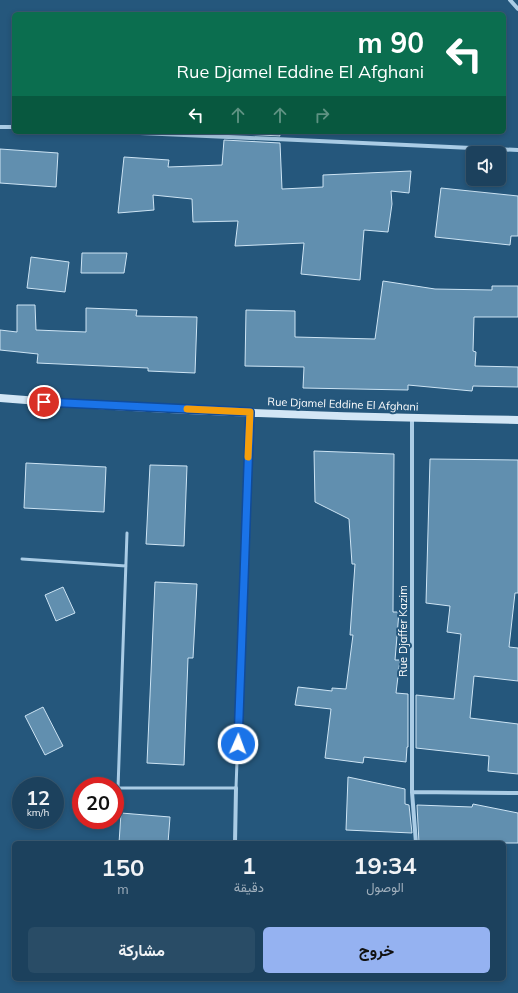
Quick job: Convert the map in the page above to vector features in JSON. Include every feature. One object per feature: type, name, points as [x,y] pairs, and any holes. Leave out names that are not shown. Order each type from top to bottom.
[{"type":"main road","name":"Rue Djamel Eddine El Afghani","points":[[0,398],[74,404],[250,412],[518,420]]},
{"type":"street","points":[[510,0],[518,9]]},
{"type":"street","points":[[0,127],[12,127]]},
{"type":"street","points":[[162,134],[518,150]]},
{"type":"street","name":"Rue Djaffer Kazim","points":[[412,418],[412,792],[416,841]]},
{"type":"street","points":[[235,841],[236,788]]},
{"type":"street","points":[[412,792],[518,793]]},
{"type":"lane","points":[[127,533],[118,788],[236,788],[250,412]]},
{"type":"lane","points":[[22,559],[126,566]]},
{"type":"building","points":[[243,134],[280,134],[280,136]]},
{"type":"building","points":[[224,140],[280,143],[282,189],[323,187],[323,175],[411,171],[409,193],[391,191],[392,204],[388,232],[364,230],[360,280],[301,274],[304,243],[235,246],[238,221],[193,222],[192,199],[153,195],[154,210],[118,213],[124,157],[169,160],[168,167],[222,165]]},
{"type":"building","points":[[0,149],[58,153],[56,187],[0,183]]},
{"type":"building","points":[[441,188],[518,196],[518,236],[511,236],[510,245],[435,237]]},
{"type":"building","points":[[82,253],[127,253],[124,273],[81,273]]},
{"type":"building","points":[[31,257],[69,262],[65,292],[27,288]]},
{"type":"building","points":[[383,281],[435,289],[492,290],[492,286],[518,286],[518,317],[474,317],[473,351],[476,352],[475,366],[518,367],[518,387],[473,386],[472,391],[408,385],[408,390],[303,388],[304,367],[245,366],[246,310],[295,311],[295,337],[375,339]]},
{"type":"building","points":[[17,305],[35,305],[36,330],[86,332],[86,308],[137,310],[136,316],[197,317],[195,373],[148,371],[148,368],[37,363],[38,354],[0,350],[0,330],[17,332]]},
{"type":"building","points":[[314,451],[394,454],[393,612],[399,612],[395,660],[400,660],[396,693],[408,694],[408,747],[406,762],[364,757],[363,763],[325,758],[331,709],[295,705],[298,687],[332,691],[332,688],[346,689],[353,635],[350,635],[355,564],[352,564],[349,519],[315,502]]},
{"type":"building","points":[[430,459],[518,460],[518,593],[515,593],[509,647],[518,648],[518,681],[474,676],[470,718],[518,724],[518,774],[488,771],[489,756],[416,748],[416,695],[454,699],[461,634],[447,632],[450,606],[426,603]]},
{"type":"building","points":[[26,463],[106,467],[104,512],[24,508]]},
{"type":"building","points":[[150,465],[187,466],[184,546],[146,544]]},
{"type":"building","points":[[155,582],[197,584],[193,658],[188,658],[184,765],[147,763]]},
{"type":"building","points":[[63,587],[75,613],[56,621],[45,595]]},
{"type":"building","points":[[43,707],[63,746],[45,755],[25,716]]},
{"type":"building","points":[[348,777],[405,789],[405,804],[409,805],[412,833],[346,830]]},
{"type":"building","points":[[473,804],[518,813],[518,843],[506,843],[506,841],[419,841],[417,805],[472,807]]},
{"type":"building","points":[[124,813],[170,817],[168,841],[119,841],[120,829],[124,829]]},
{"type":"slow traffic","points":[[187,409],[250,412],[248,457]]},
{"type":"route","points":[[44,402],[250,412],[238,744]]}]
